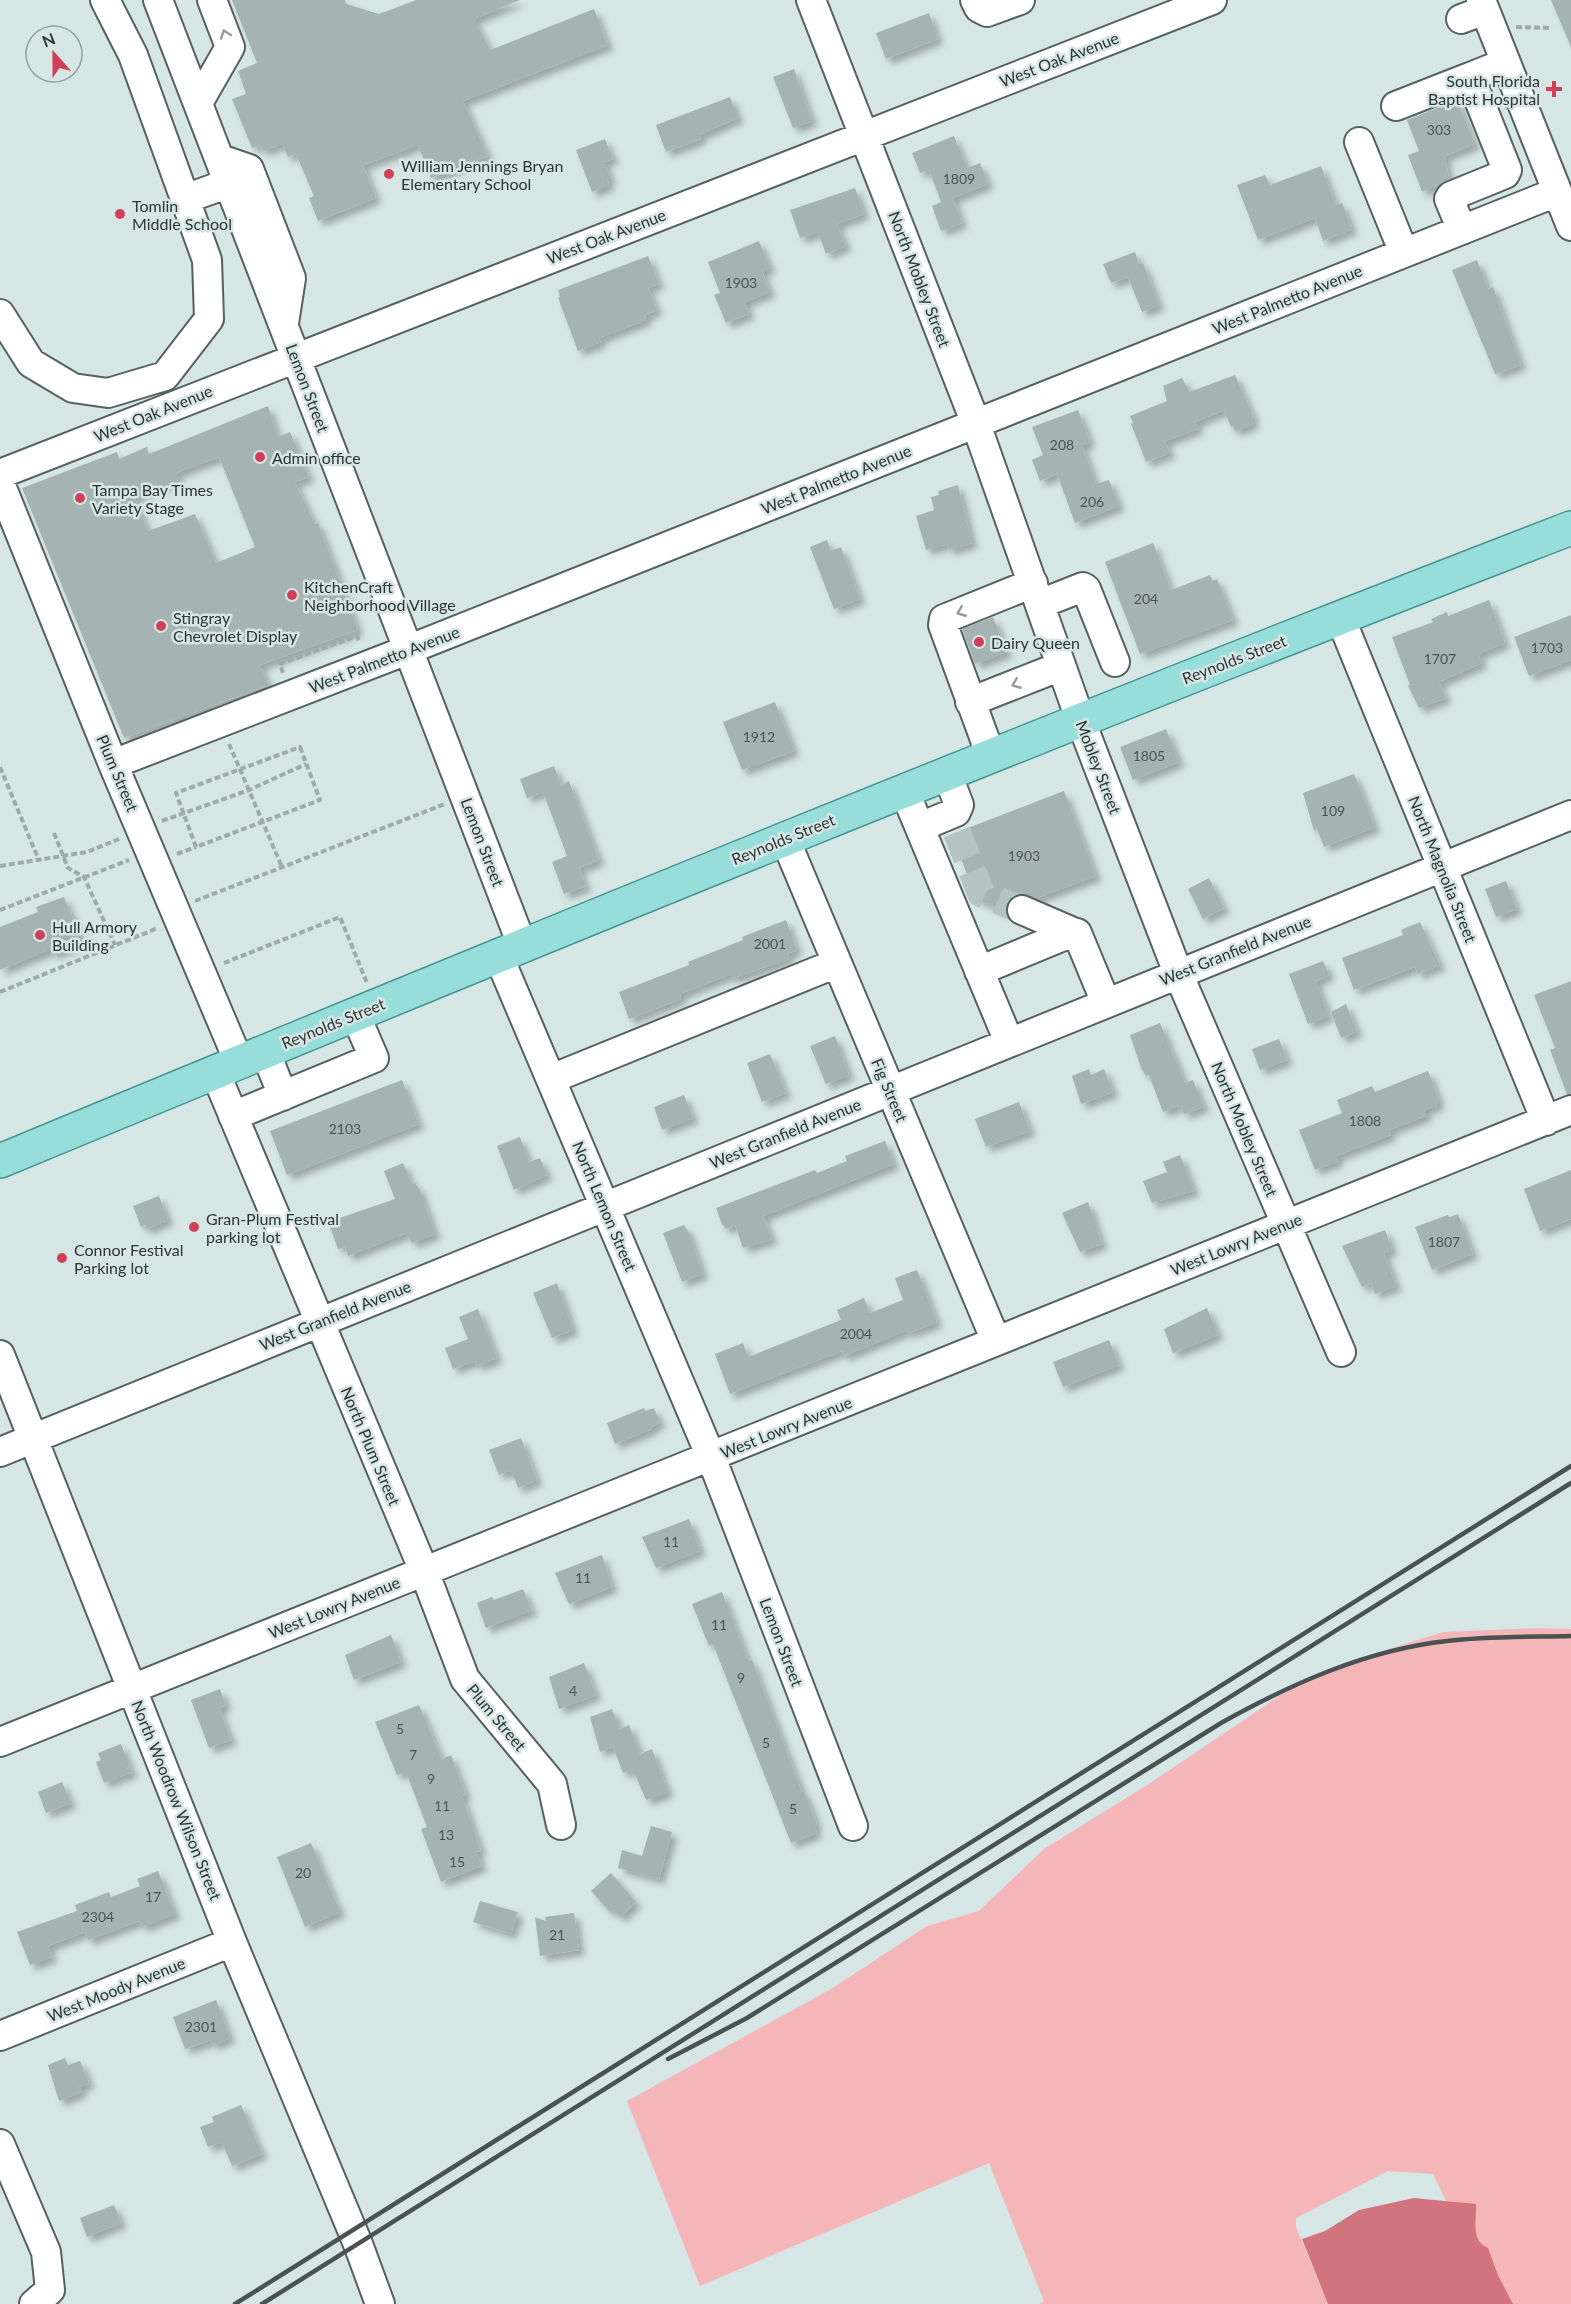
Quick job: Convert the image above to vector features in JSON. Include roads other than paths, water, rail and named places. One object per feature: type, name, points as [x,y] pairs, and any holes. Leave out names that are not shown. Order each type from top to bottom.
[{"type":"main road","name":"Reynolds Street","points":[[0,1161],[510,950],[1080,719],[1571,528]]},
{"type":"street","points":[[0,314],[31,363],[74,388],[108,393],[165,376],[209,319],[207,260],[133,56],[105,0]]},
{"type":"street","name":"Lemon Street","points":[[158,0],[410,649],[510,950]]},
{"type":"street","points":[[198,102],[230,47],[212,0]]},
{"type":"street","name":"North Mobley Street","points":[[811,0],[976,424],[1028,584]]},
{"type":"street","points":[[975,0],[979,8],[987,12],[1020,0]]},
{"type":"street","name":"West Oak Avenue","points":[[1,473],[1212,0]]},
{"type":"street","points":[[1476,10],[1505,63],[1571,226]]},
{"type":"street","points":[[1396,106],[1505,63]]},
{"type":"street","points":[[1462,230],[1449,199],[1451,196],[1505,174],[1507,170],[1470,77]]},
{"type":"street","points":[[1359,142],[1404,253]]},
{"type":"street","points":[[184,199],[224,171]]},
{"type":"street","name":"West Palmetto Avenue","points":[[113,764],[410,649],[1557,192]]},
{"type":"street","name":"Plum Street","points":[[1,473],[113,764],[240,1062],[233,1116],[318,1321]]},
{"type":"street","points":[[991,756],[970,702],[964,677],[943,625],[944,619],[1028,584],[1083,587],[1086,589],[1115,662]]},
{"type":"street","name":"Mobley Street","points":[[1028,584],[1054,670],[1080,719],[1178,973]]},
{"type":"street","name":"North Magnolia Street","points":[[1340,617],[1442,867],[1558,1116]]},
{"type":"street","points":[[970,702],[1054,670]]},
{"type":"street","points":[[920,827],[954,824],[960,805],[947,773]]},
{"type":"street","points":[[904,790],[1009,1042]]},
{"type":"street","name":"West Granfield Avenue","points":[[0,1452],[318,1321],[1571,815]]},
{"type":"street","name":"Fig Street","points":[[785,839],[996,1341]]},
{"type":"street","points":[[1022,910],[1077,933],[1106,1003]]},
{"type":"street","points":[[979,971],[1073,932]]},
{"type":"street","name":"North Lemon Street","points":[[510,950],[551,1079],[711,1457]]},
{"type":"street","points":[[551,1079],[837,963]]},
{"type":"street","name":"North Mobley Street","points":[[1178,973],[1341,1352]]},
{"type":"street","points":[[233,1116],[374,1059],[355,1014]]},
{"type":"street","points":[[240,1062],[283,1096]]},
{"type":"street","name":"West Lowry Avenue","points":[[0,1742],[711,1457],[1286,1223],[1558,1116]]},
{"type":"street","name":"North Plum Street","points":[[318,1321],[424,1571]]},
{"type":"street","name":"North Woodrow Wilson Street","points":[[0,1355],[232,1942],[358,2244],[380,2304]]},
{"type":"street","name":"Lemon Street","points":[[711,1457],[854,1826]]},
{"type":"street","name":"Plum Street","points":[[424,1571],[465,1679],[552,1784],[561,1825]]},
{"type":"street","name":"West Moody Avenue","points":[[0,2036],[232,1942]]},
{"type":"street","points":[[0,2144],[46,2252],[42,2297]]},
{"type":"tunnel","points":[[957,832],[981,893],[1022,910]]},
{"type":"railway","points":[[235,2304],[1571,1466]]},
{"type":"railway","points":[[262,2304],[1571,1483]]},
{"type":"railway","points":[[668,2059],[747,2018],[1221,1723],[1274,1695],[1358,1661],[1417,1646],[1478,1638],[1571,1636]]},
{"type":"place","name":"South Florida Baptist Hospital","points":[[1554,89]]},
{"type":"place","name":"William Jennings Bryan Elementary School","points":[[389,174]]},
{"type":"place","name":"Tomlin Middle School","points":[[120,214]]},
{"type":"place","name":"Admin office","points":[[260,457]]},
{"type":"place","name":"Tampa Bay Times Variety Stage","points":[[80,498]]},
{"type":"place","name":"KitchenCraft Neighborhood Village","points":[[292,595]]},
{"type":"place","name":"Stingray Chevrolet Display","points":[[161,626]]},
{"type":"place","name":"Dairy Queen","points":[[979,642]]},
{"type":"place","name":"Hull Armory Building","points":[[40,935]]},
{"type":"place","name":"Gran-Plum Festival parking lot","points":[[194,1227]]},
{"type":"place","name":"Connor Festival Parking lot","points":[[62,1258]]}]
